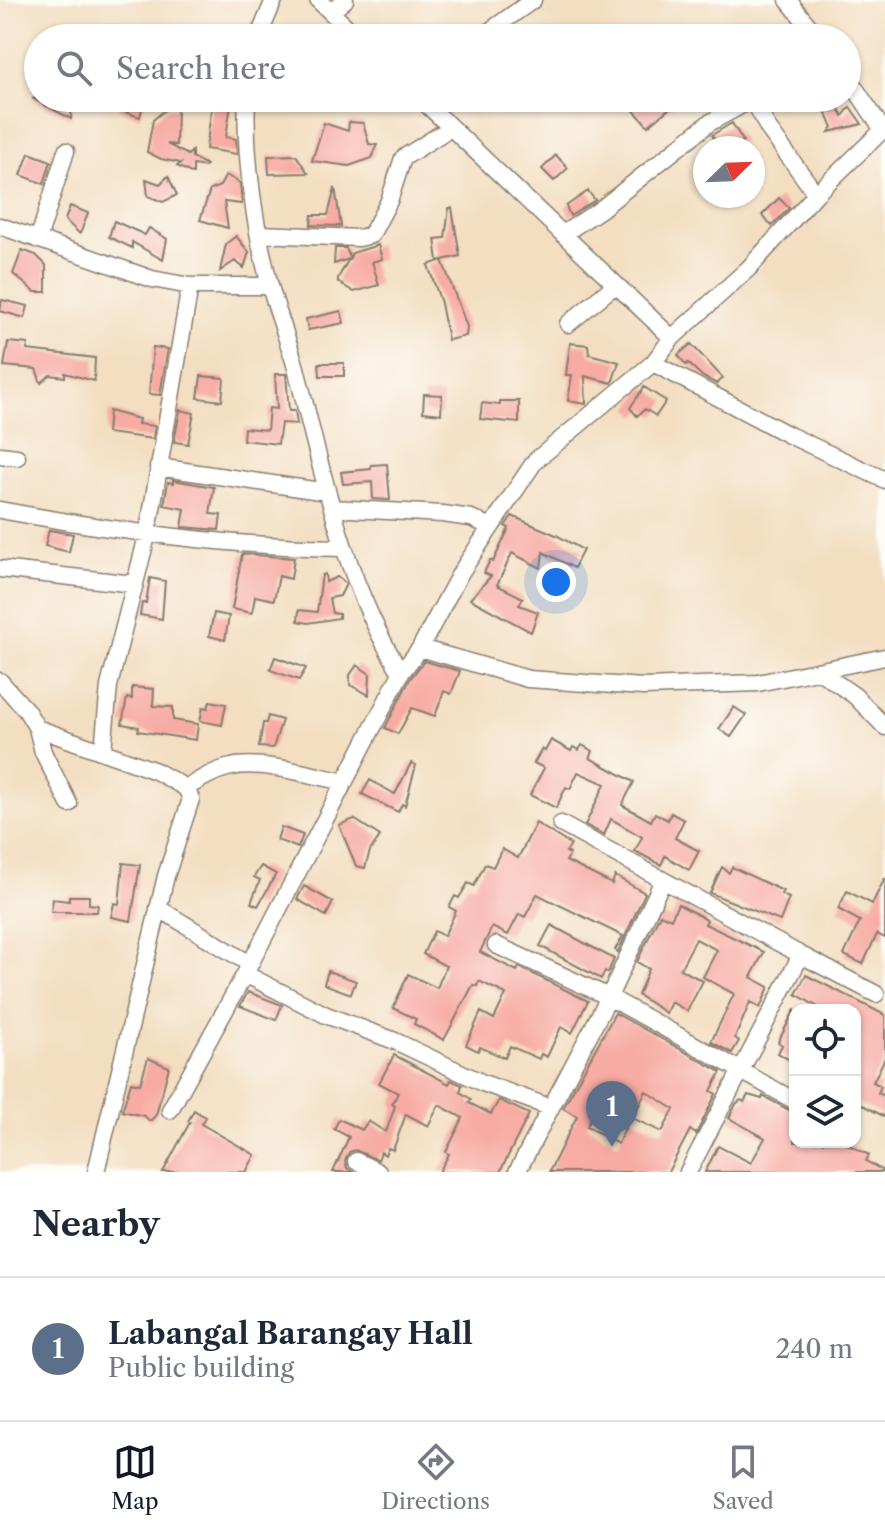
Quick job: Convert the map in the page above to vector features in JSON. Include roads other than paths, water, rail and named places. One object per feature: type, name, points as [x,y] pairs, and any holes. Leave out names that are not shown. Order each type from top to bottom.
[{"type":"street","points":[[264,24],[274,0]]},
{"type":"street","points":[[318,0],[343,24]]},
{"type":"street","points":[[331,12],[345,0]]},
{"type":"street","points":[[500,24],[533,0]]},
{"type":"street","points":[[788,0],[807,24]]},
{"type":"street","points":[[170,1110],[248,969],[401,673],[420,648],[461,572],[535,461],[653,363],[672,338],[749,268],[816,194],[884,129],[861,96]]},
{"type":"street","points":[[248,112],[251,177],[270,286],[289,341],[344,548],[368,614],[401,673]]},
{"type":"street","points":[[434,112],[672,338]]},
{"type":"street","points":[[563,234],[601,209],[709,123],[730,112]]},
{"type":"street","points":[[760,112],[768,128],[816,194]]},
{"type":"street","points":[[260,234],[359,238],[371,235],[389,201],[403,158],[450,128]]},
{"type":"street","points":[[38,240],[66,151]]},
{"type":"street","points":[[0,226],[140,275],[190,286],[270,286]]},
{"type":"street","points":[[568,324],[615,285]]},
{"type":"street","points":[[103,750],[109,686],[148,532],[190,286]]},
{"type":"street","points":[[653,363],[789,435],[885,480]]},
{"type":"street","points":[[0,455],[17,457]]},
{"type":"street","points":[[158,467],[329,500],[457,516],[491,527]]},
{"type":"street","points":[[0,510],[274,548],[344,548]]},
{"type":"street","points":[[0,569],[134,584]]},
{"type":"street","points":[[420,648],[511,675],[555,683],[643,687],[735,686],[885,657]]},
{"type":"street","points":[[819,671],[855,696],[885,727]]},
{"type":"street","points":[[0,681],[26,710],[37,728],[43,752],[69,804]]},
{"type":"street","points":[[0,697],[26,710]]},
{"type":"street","points":[[37,728],[156,771],[186,788],[191,799],[158,908],[96,1172]]},
{"type":"street","points":[[186,788],[212,773],[235,765],[281,769],[345,782]]},
{"type":"street","points":[[561,824],[876,994]]},
{"type":"street","points":[[517,1172],[609,997],[663,880]]},
{"type":"street","points":[[158,908],[248,969],[326,1015],[395,1041],[483,1083],[549,1107]]},
{"type":"street","points":[[496,945],[609,997],[789,1098]]},
{"type":"street","points":[[688,1172],[801,955]]},
{"type":"street","points":[[356,1161],[378,1172]]},
{"type":"place","name":"Labangal Barangay Hall","points":[[612,1147]]}]
